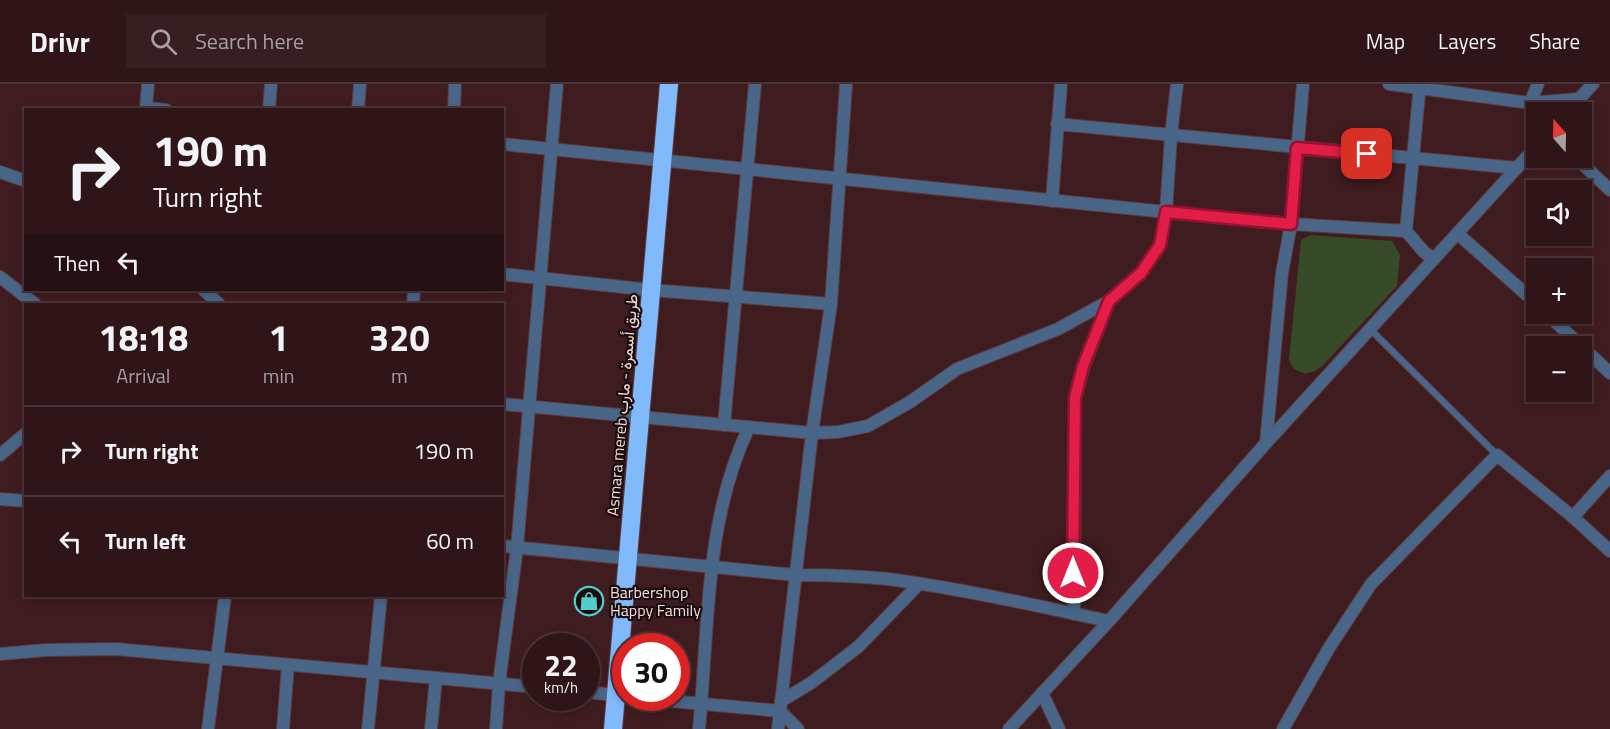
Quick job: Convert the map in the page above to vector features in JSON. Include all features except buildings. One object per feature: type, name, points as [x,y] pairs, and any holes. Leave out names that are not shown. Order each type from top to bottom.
[{"type":"highway","name":"Asmara mereb طريق أسمرة - مارب","points":[[624,633],[628,559],[669,84]]},
{"type":"highway","name":"Asmara mereb طريق أسمرة - مارب","points":[[613,729],[617,711]]},
{"type":"street","points":[[146,108],[148,84]]},
{"type":"street","points":[[268,108],[271,84]]},
{"type":"street","points":[[358,108],[360,84]]},
{"type":"street","points":[[454,108],[455,84]]},
{"type":"street","points":[[496,729],[499,683],[517,548],[557,84]]},
{"type":"street","points":[[724,425],[755,84]]},
{"type":"street","points":[[778,729],[812,433],[831,304],[846,84]]},
{"type":"street","points":[[1052,201],[1061,84]]},
{"type":"street","points":[[504,404],[812,433],[838,432],[868,426],[910,402],[957,369],[1058,329],[1109,301],[1141,273],[1160,245],[1166,212],[1177,84]]},
{"type":"street","points":[[1266,443],[1282,273],[1291,224],[1303,84]]},
{"type":"street","points":[[1389,84],[1420,86],[1526,102]]},
{"type":"street","points":[[1530,102],[1538,84]]},
{"type":"street","points":[[1576,102],[1593,84]]},
{"type":"street","points":[[1406,231],[1420,86]]},
{"type":"street","points":[[1542,102],[1579,99]]},
{"type":"street","points":[[1057,124],[1517,168]]},
{"type":"street","points":[[504,144],[1166,212],[1291,224],[1406,231],[1424,252],[1434,259]]},
{"type":"street","points":[[1009,729],[1526,158]]},
{"type":"street","points":[[1587,168],[1610,190]]},
{"type":"street","points":[[0,172],[24,180]]},
{"type":"street","points":[[1458,234],[1526,294]]},
{"type":"street","points":[[504,274],[651,290],[831,304]]},
{"type":"street","points":[[0,277],[34,303]]},
{"type":"street","points":[[205,291],[218,303]]},
{"type":"street","points":[[1074,614],[1075,398],[1083,366],[1109,301]]},
{"type":"street","points":[[1558,324],[1610,373]]},
{"type":"street","points":[[699,729],[711,568],[724,493],[735,456],[749,427]]},
{"type":"street","points":[[0,455],[24,435]]},
{"type":"street","points":[[1283,729],[1329,648],[1371,584],[1497,455],[1573,517],[1610,551]]},
{"type":"street","points":[[1573,517],[1610,477]]},
{"type":"street","points":[[0,499],[24,501]]},
{"type":"street","points":[[504,546],[711,568],[795,575],[839,575],[920,584],[1109,621]]},
{"type":"street","points":[[690,703],[780,706],[858,646],[920,584]]},
{"type":"street","points":[[208,729],[225,597]]},
{"type":"street","points":[[368,729],[381,597]]},
{"type":"street","points":[[0,654],[46,650],[116,649],[522,685]]},
{"type":"street","points":[[283,729],[288,665]]},
{"type":"street","points":[[431,729],[436,678]]},
{"type":"street","points":[[1042,693],[1059,729]]},
{"type":"street","points":[[780,706],[798,729]]},
{"type":"lane","points":[[1370,329],[1497,455]]},
{"type":"green space","points":[[1310,235],[1392,241],[1400,255],[1397,286],[1322,366],[1305,374],[1294,369],[1289,360],[1301,240]]},
{"type":"place","name":"Barbershop Happy Family","points":[[589,601]]},
{"type":"route","points":[[1073,573],[1075,398],[1083,366],[1109,301],[1141,273],[1160,245],[1166,212],[1291,224],[1297,148],[1367,154]]}]
